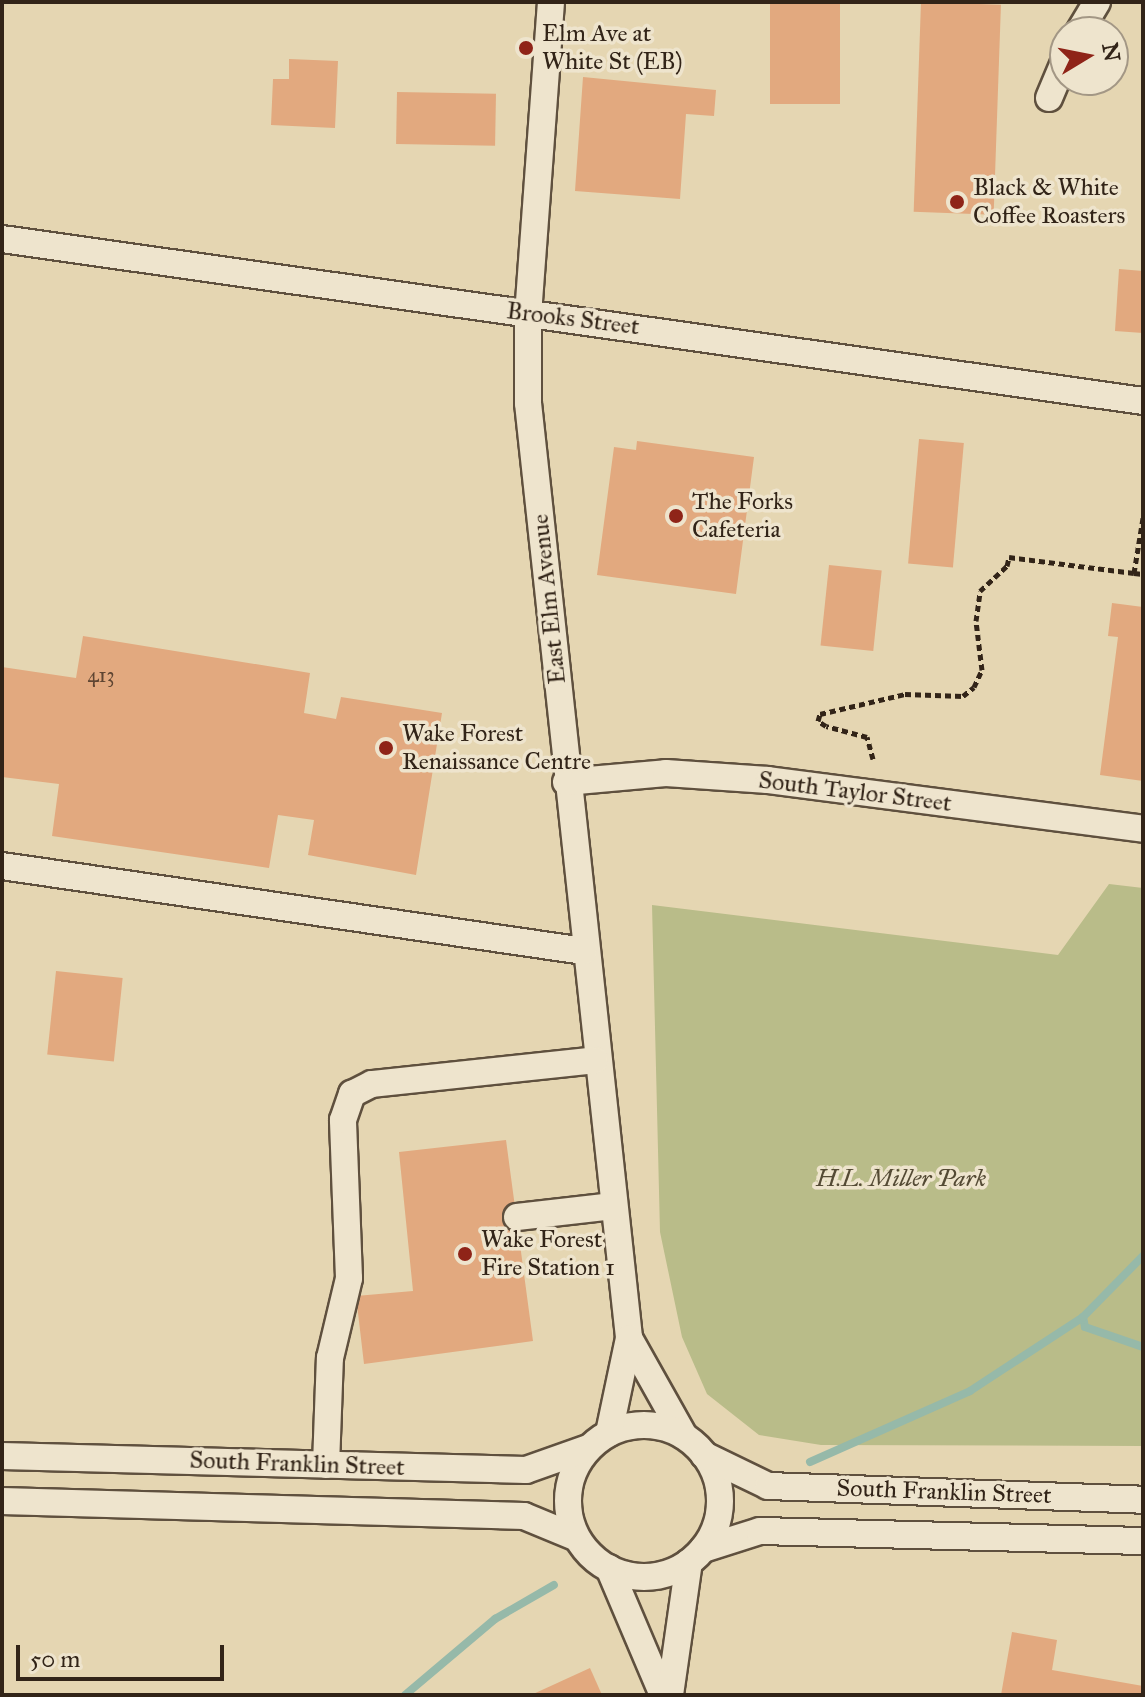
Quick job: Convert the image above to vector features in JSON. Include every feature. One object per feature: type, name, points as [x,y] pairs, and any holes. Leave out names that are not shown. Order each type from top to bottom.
[{"type":"street","name":"East Elm Avenue","points":[[551,2],[528,314],[528,403],[595,1060],[629,1338],[684,1436]]},
{"type":"street","name":"Brooks Street","points":[[2,239],[1143,401]]},
{"type":"street","name":"South Taylor Street","points":[[566,782],[666,773],[768,780],[1143,829]]},
{"type":"street","points":[[2,866],[584,951]]},
{"type":"street","points":[[326,1465],[330,1358],[349,1278],[343,1120],[352,1094],[372,1084],[595,1060]]},
{"type":"street","points":[[517,1217],[613,1206]]},
{"type":"street","name":"East Elm Avenue","points":[[599,1441],[629,1338]]},
{"type":"street","points":[[663,1695],[609,1568],[577,1538],[568,1494],[574,1470],[599,1441],[661,1424],[684,1436],[704,1455],[716,1479],[720,1506],[696,1556],[670,1695]]},
{"type":"street","name":"South Franklin Street","points":[[2,1456],[526,1470],[599,1441]]},
{"type":"street","name":"South Franklin Street","points":[[704,1455],[768,1486],[1143,1500]]},
{"type":"street","name":"South Franklin Street","points":[[2,1501],[524,1516],[577,1538]]},
{"type":"street","name":"South Franklin Street","points":[[696,1556],[760,1531],[1143,1541]]},
{"type":"street","points":[[609,1568],[651,1577],[696,1556]]},
{"type":"path","points":[[1134,573],[1143,518]]},
{"type":"path","points":[[873,759],[867,737],[826,726],[818,721],[820,714],[905,694],[963,696],[974,687],[982,670],[976,621],[980,591],[1007,566],[1009,557],[1143,574]]},
{"type":"green space","name":"H.L. Miller Park","points":[[1109,884],[1143,888],[1143,1446],[821,1445],[759,1435],[707,1394],[682,1337],[660,1232],[652,905],[1058,955]]},
{"type":"building","points":[[770,2],[840,2],[840,104],[770,104]]},
{"type":"building","points":[[921,2],[1001,5],[994,215],[914,212]]},
{"type":"building","points":[[289,59],[338,61],[335,128],[271,125],[273,79],[289,79]]},
{"type":"building","points":[[583,77],[716,90],[714,116],[686,114],[680,199],[575,191]]},
{"type":"building","points":[[397,92],[496,94],[495,146],[396,144]]},
{"type":"building","points":[[1119,269],[1143,271],[1143,333],[1115,331]]},
{"type":"building","points":[[919,439],[964,443],[953,567],[908,564]]},
{"type":"building","name":"The Forks Cafeteria","points":[[637,441],[754,457],[736,594],[597,575],[614,447],[636,450]]},
{"type":"building","points":[[829,565],[882,571],[873,651],[821,646]]},
{"type":"building","points":[[1112,603],[1143,607],[1143,781],[1100,775],[1118,637],[1108,636]]},
{"type":"building","points":[[83,636],[310,673],[304,713],[336,719],[341,697],[442,713],[416,875],[308,855],[314,820],[278,815],[269,868],[52,836],[59,784],[2,777],[2,667],[76,678]]},
{"type":"building","points":[[56,971],[123,978],[114,1062],[47,1055]]},
{"type":"building","name":"Wake Forest Fire Station 1","points":[[506,1140],[533,1341],[364,1364],[356,1296],[413,1291],[399,1152]]},
{"type":"building","points":[[1012,1632],[1057,1640],[1052,1670],[1143,1686],[1143,1695],[1001,1695]]},
{"type":"building","points":[[590,1668],[602,1695],[531,1695]]},
{"type":"waterway","points":[[810,1462],[970,1391],[1083,1317],[1143,1256]]},
{"type":"waterway","points":[[1083,1317],[1085,1327],[1143,1347]]},
{"type":"waterway","points":[[405,1695],[495,1619],[554,1585]]},
{"type":"place","name":"Elm Ave at White St (EB)","points":[[526,48]]},
{"type":"place","name":"Black & White Coffee Roasters","points":[[957,202]]},
{"type":"place","name":"The Forks Cafeteria","points":[[676,516]]},
{"type":"place","name":"Wake Forest Renaissance Centre","points":[[386,748]]},
{"type":"place","name":"Wake Forest Fire Station 1","points":[[465,1254]]}]
